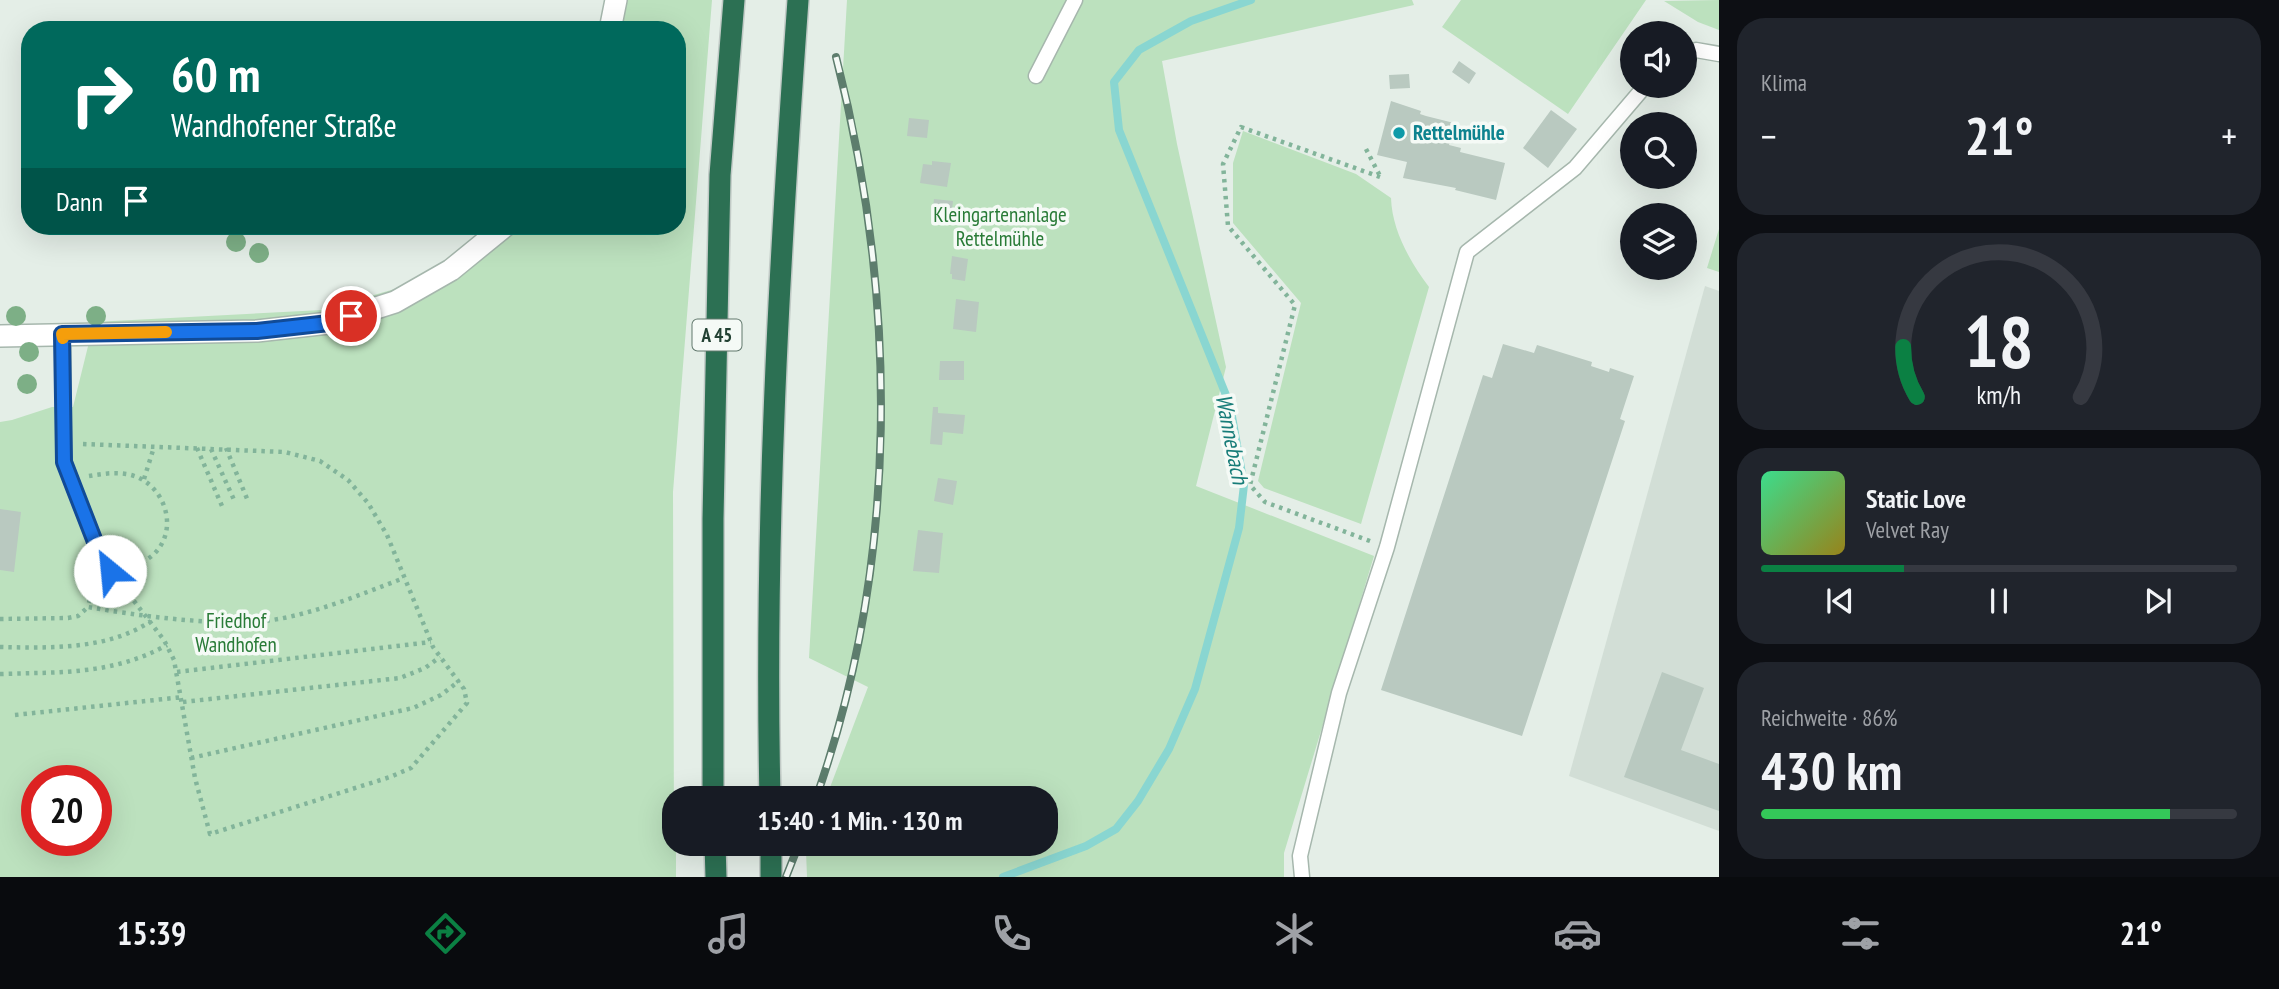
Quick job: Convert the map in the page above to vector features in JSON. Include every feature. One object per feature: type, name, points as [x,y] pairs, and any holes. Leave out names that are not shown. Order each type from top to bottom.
[{"type":"highway","name":"A 45","points":[[713,786],[713,506],[720,175],[734,0]]},
{"type":"highway","points":[[770,786],[770,546],[783,207],[798,0]]},
{"type":"highway","points":[[715,856],[716,877]]},
{"type":"highway","points":[[771,856],[771,877]]},
{"type":"street","points":[[612,21],[616,0]]},
{"type":"street","points":[[0,336],[257,331],[329,323],[395,302],[451,270],[494,235]]},
{"type":"lane","points":[[1036,76],[1075,0]]},
{"type":"lane","points":[[1697,50],[1719,54]]},
{"type":"lane","points":[[1302,877],[1300,856],[1339,693],[1387,547],[1467,252],[1575,168],[1634,98]]},
{"type":"lane","points":[[62,334],[64,462],[110,571]]},
{"type":"path","points":[[1366,149],[1380,177],[1241,127],[1223,164],[1228,226],[1295,305],[1250,485],[1265,502],[1387,547]]},
{"type":"path","points":[[64,441],[285,452],[320,461],[348,480],[368,503],[387,534],[431,642],[467,696],[465,707],[453,717],[411,768],[390,778],[210,834],[191,758],[177,672],[167,645],[110,571],[142,563],[154,554],[162,544],[167,530],[167,509],[158,493],[144,480],[127,474],[104,474],[71,481]]},
{"type":"path","points":[[144,480],[154,447]]},
{"type":"path","points":[[197,448],[222,506]]},
{"type":"path","points":[[211,448],[235,502]]},
{"type":"path","points":[[226,449],[248,501]]},
{"type":"path","points":[[0,619],[78,617],[88,607],[101,555]]},
{"type":"path","points":[[88,607],[149,619],[255,622],[312,610],[404,578]]},
{"type":"path","points":[[0,648],[98,643],[121,637],[149,619]]},
{"type":"path","points":[[177,672],[431,642]]},
{"type":"path","points":[[0,674],[108,668],[134,661],[167,645]]},
{"type":"path","points":[[15,715],[400,678],[419,671],[440,657]]},
{"type":"path","points":[[191,758],[413,708],[440,695],[459,681]]},
{"type":"shaded area","points":[[1705,286],[1719,291],[1719,831],[1569,776]]},
{"type":"green space","name":"Friedhof Wandhofen","points":[[608,0],[712,0],[673,492],[674,786],[662,786],[662,856],[676,856],[676,877],[0,877],[0,422],[52,407],[73,407],[94,322],[322,310],[450,273],[498,235],[686,235],[686,21],[606,21]]},
{"type":"green space","name":"Kleingartenanlage Rettelmühle","points":[[847,0],[1412,0],[1414,5],[1162,61],[1177,144],[1226,367],[1196,486],[1374,556],[1284,853],[1284,877],[807,877],[806,856],[1058,856],[1058,786],[831,786],[868,687],[809,658]]},
{"type":"green space","points":[[1461,0],[1646,0],[1632,21],[1620,21],[1620,38],[1568,114],[1442,27]]},
{"type":"green space","points":[[1719,0],[1719,30],[1698,22],[1664,1]]},
{"type":"green space","points":[[1243,131],[1356,174],[1391,198],[1398,234],[1429,287],[1361,524],[1264,488],[1258,481],[1301,303],[1233,223],[1233,163]]},
{"type":"green space","points":[[1719,229],[1719,272],[1707,268]]},
{"type":"building","points":[[1459,61],[1476,73],[1469,84],[1452,72]]},
{"type":"building","points":[[1409,74],[1410,88],[1390,89],[1389,75]]},
{"type":"building","points":[[1391,101],[1421,111],[1420,114],[1454,123],[1449,145],[1461,148],[1460,152],[1505,163],[1496,200],[1455,190],[1456,188],[1403,178],[1407,162],[1377,155]]},
{"type":"building","points":[[1551,110],[1577,129],[1548,168],[1523,148]]},
{"type":"building","points":[[909,118],[929,120],[927,138],[907,136]]},
{"type":"building","points":[[932,161],[951,163],[947,187],[920,183],[923,164],[932,165]]},
{"type":"building","points":[[934,199],[953,201],[951,218],[932,216]]},
{"type":"building","points":[[952,256],[968,259],[965,281],[952,279]]},
{"type":"building","points":[[956,299],[979,302],[976,332],[953,329]]},
{"type":"building","points":[[1503,344],[1534,353],[1537,345],[1592,362],[1591,366],[1609,372],[1610,368],[1634,376],[1620,419],[1625,421],[1522,736],[1381,690],[1483,375],[1492,378]]},
{"type":"building","points":[[940,361],[964,361],[964,380],[939,380]]},
{"type":"building","points":[[933,407],[938,407],[938,413],[965,415],[963,434],[943,432],[942,445],[930,444]]},
{"type":"building","points":[[938,478],[957,481],[953,505],[934,501]]},
{"type":"building","points":[[0,509],[21,512],[14,572],[0,570]]},
{"type":"building","points":[[918,530],[943,533],[939,573],[913,571]]},
{"type":"building","points":[[1662,672],[1704,688],[1681,750],[1719,764],[1719,811],[1624,777]]},
{"type":"waterway","name":"Wannebach","points":[[1003,877],[1086,846],[1116,829],[1138,801],[1169,749],[1195,689],[1239,528],[1244,485],[1230,405],[1119,130],[1114,82],[1139,50],[1191,21],[1251,0]]},
{"type":"railway","points":[[820,786],[844,708],[863,616],[876,523],[881,429],[879,335],[871,241],[856,148],[836,57]]},
{"type":"railway","points":[[786,877],[794,856]]},
{"type":"slow traffic","points":[[63,338],[62,334],[166,332]]},
{"type":"place","name":"Rettelmühle","points":[[1399,133]]},
{"type":"route","points":[[110,571],[97,547],[64,462],[62,334],[257,331],[329,323],[351,316]]}]
